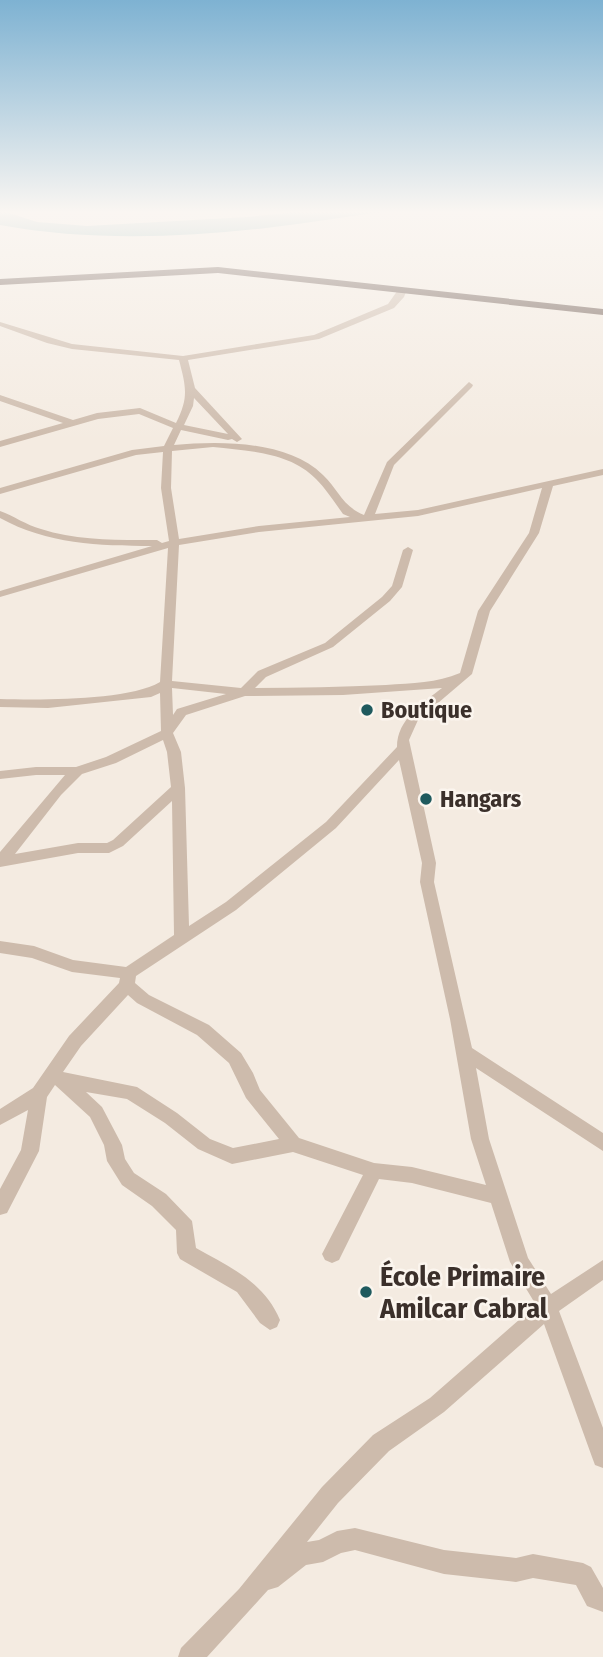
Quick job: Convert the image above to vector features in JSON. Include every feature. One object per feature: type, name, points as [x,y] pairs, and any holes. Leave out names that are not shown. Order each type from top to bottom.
[{"type":"highway","points":[[387,287],[603,312]]},
{"type":"street","points":[[0,324],[25,330],[56,343],[183,358],[316,337],[391,306],[401,296],[403,289]]},
{"type":"street","points":[[182,937],[178,788],[174,752],[167,733],[166,684],[174,543],[166,488],[168,447],[189,406],[191,389],[183,358]]},
{"type":"street","points":[[366,519],[390,464],[469,385]]},
{"type":"street","points":[[191,389],[238,440]]},
{"type":"street","points":[[0,398],[75,424]]},
{"type":"street","points":[[0,444],[97,416],[140,411],[179,427],[238,440],[294,459],[319,476],[347,512],[366,519]]},
{"type":"street","points":[[0,491],[106,459],[168,447],[213,444],[258,449]]},
{"type":"street","points":[[1,592],[174,543],[259,529],[418,513],[603,472]]},
{"type":"street","points":[[548,485],[534,533],[484,611],[466,674],[413,718],[403,740],[403,748],[429,863],[427,882],[480,1139],[520,1262],[548,1307],[603,1457]]},
{"type":"street","points":[[0,514],[17,525],[86,542],[174,543]]},
{"type":"street","points":[[0,775],[36,771],[77,771],[111,761],[167,733],[181,712],[244,692],[262,674],[329,645],[386,599],[397,587],[408,550]]},
{"type":"street","points":[[0,702],[48,705],[104,699],[151,692],[166,684],[244,692],[408,687],[438,685],[466,674]]},
{"type":"street","points":[[0,1207],[30,1152],[39,1094],[75,1041],[128,979],[182,937],[232,906],[331,825],[403,748]]},
{"type":"street","points":[[0,861],[18,843],[65,781],[77,771]]},
{"type":"street","points":[[0,861],[78,848],[109,848],[118,843],[178,788]]},
{"type":"street","points":[[0,947],[34,952],[72,966],[128,979],[143,999],[203,1030],[235,1058],[252,1093],[293,1144]]},
{"type":"street","points":[[464,1052],[603,1143]]},
{"type":"street","points":[[59,1077],[90,1086],[131,1092],[204,1144],[232,1156],[293,1144],[374,1171],[412,1175],[498,1196]]},
{"type":"street","points":[[0,1118],[39,1094],[59,1077]]},
{"type":"street","points":[[59,1077],[96,1112],[113,1145],[116,1161],[128,1179],[159,1200],[185,1227],[187,1254],[237,1281],[252,1294],[261,1311],[270,1320]]},
{"type":"street","points":[[332,1254],[374,1171]]},
{"type":"street","points":[[191,1657],[247,1597],[330,1495],[381,1443],[437,1405],[548,1307],[603,1269]]},
{"type":"street","points":[[247,1597],[301,1554],[323,1551],[337,1542],[355,1539],[444,1562],[516,1570],[533,1566],[583,1575],[596,1598],[603,1600]]},
{"type":"place","name":"Boutique","points":[[367,710]]},
{"type":"place","name":"Hangars","points":[[426,799]]},
{"type":"place","name":"École Primaire Amilcar Cabral","points":[[366,1292]]}]
